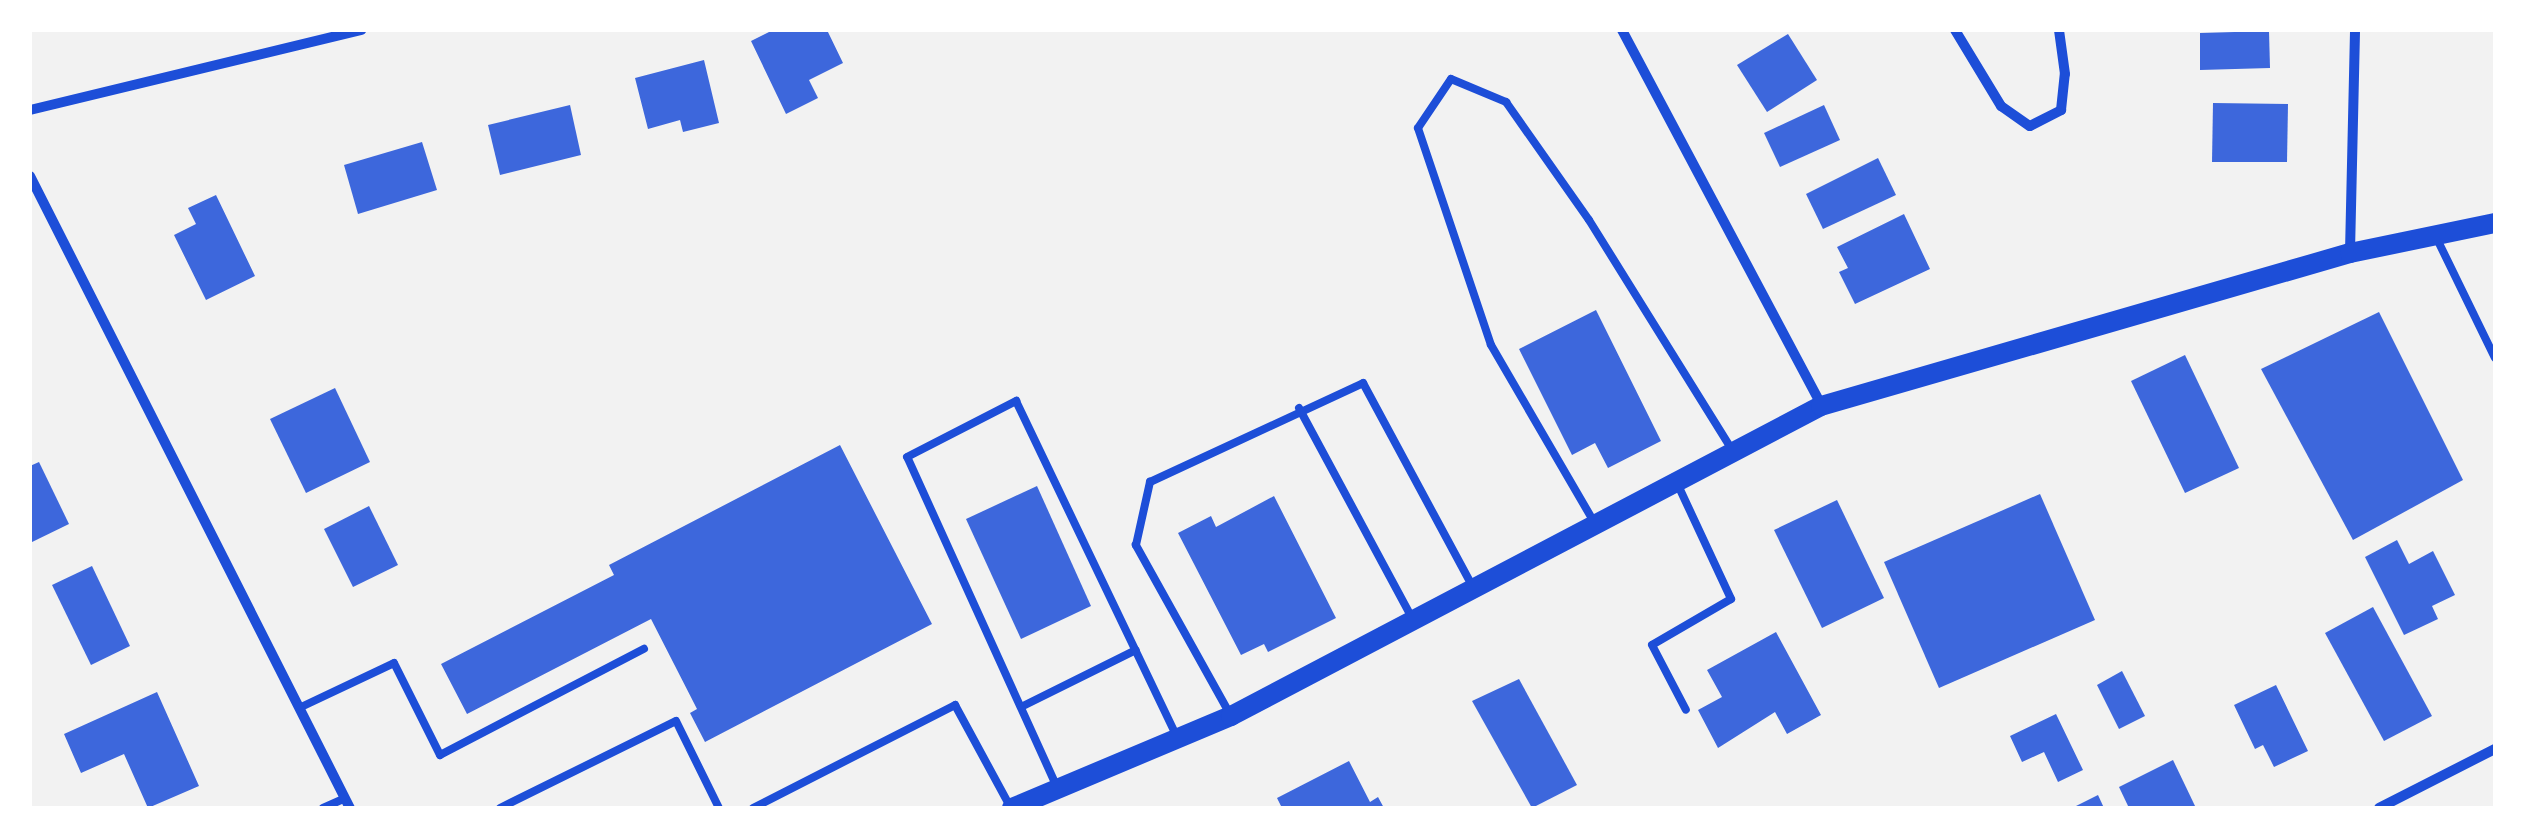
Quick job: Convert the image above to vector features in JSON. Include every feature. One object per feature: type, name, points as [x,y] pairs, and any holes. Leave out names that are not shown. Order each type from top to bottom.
[{"type":"main road","points":[[1012,808],[1231,716],[1821,406],[2350,253],[2495,222]]},
{"type":"street","points":[[30,110],[361,30]]},
{"type":"street","points":[[1622,30],[1821,406]]},
{"type":"street","points":[[1954,30],[2001,106],[2030,126],[2060,110],[2065,74],[2058,30]]},
{"type":"street","points":[[2350,253],[2355,30]]},
{"type":"street","points":[[30,176],[347,803]]},
{"type":"street","points":[[2379,808],[2495,749]]},
{"type":"lane","points":[[1596,526],[1492,345],[1418,128],[1451,80],[1506,102],[1589,220],[1734,452]]},
{"type":"lane","points":[[2436,235],[2495,358]]},
{"type":"lane","points":[[1231,716],[1136,545],[1150,482],[1299,408],[1363,384],[1474,590]]},
{"type":"lane","points":[[1058,789],[907,457],[1016,401],[1178,738]]},
{"type":"lane","points":[[1299,408],[1414,622]]},
{"type":"lane","points":[[1677,483],[1731,600],[1652,645],[1686,710]]},
{"type":"lane","points":[[299,708],[394,664],[440,755],[644,649]]},
{"type":"lane","points":[[1021,708],[1136,650]]},
{"type":"lane","points":[[753,808],[955,705],[1012,808]]},
{"type":"lane","points":[[500,808],[676,721],[719,808]]},
{"type":"lane","points":[[322,808],[347,803]]},
{"type":"building","points":[[773,30],[827,30],[843,63],[809,80],[818,98],[786,114],[751,41]]},
{"type":"building","points":[[2269,31],[2270,68],[2200,70],[2200,33]]},
{"type":"building","points":[[1788,34],[1817,80],[1767,112],[1737,65]]},
{"type":"building","points":[[704,60],[719,123],[683,132],[680,120],[648,129],[635,78]]},
{"type":"building","points":[[2213,103],[2288,104],[2287,162],[2212,162]]},
{"type":"building","points":[[570,105],[581,155],[500,175],[488,125]]},
{"type":"building","points":[[1824,105],[1840,140],[1780,167],[1764,133]]},
{"type":"building","points":[[422,142],[437,190],[358,214],[344,165]]},
{"type":"building","points":[[1878,158],[1896,195],[1823,229],[1806,194]]},
{"type":"building","points":[[216,195],[255,276],[206,300],[174,235],[196,224],[188,208]]},
{"type":"building","points":[[1904,214],[1930,269],[1855,304],[1839,272],[1848,268],[1837,247]]},
{"type":"building","points":[[1596,310],[1661,441],[1608,468],[1595,443],[1572,455],[1519,349]]},
{"type":"building","points":[[2379,312],[2463,480],[2353,540],[2261,369]]},
{"type":"building","points":[[2185,355],[2239,468],[2185,493],[2131,381]]},
{"type":"building","points":[[335,388],[370,462],[306,493],[270,419]]},
{"type":"building","points":[[840,445],[932,624],[705,742],[690,713],[697,709],[651,619],[467,714],[441,664],[614,575],[609,565]]},
{"type":"building","points":[[39,462],[69,524],[30,543],[30,466]]},
{"type":"building","points":[[1037,486],[1091,606],[1021,639],[966,519]]},
{"type":"building","points":[[2040,494],[2095,620],[1939,688],[1884,562]]},
{"type":"building","points":[[1274,496],[1336,618],[1268,652],[1264,644],[1241,655],[1178,533],[1211,516],[1216,527]]},
{"type":"building","points":[[1837,500],[1884,598],[1822,628],[1774,530]]},
{"type":"building","points":[[369,506],[398,565],[353,587],[324,529]]},
{"type":"building","points":[[2397,540],[2409,564],[2433,551],[2455,595],[2432,606],[2438,619],[2404,635],[2365,557]]},
{"type":"building","points":[[92,566],[130,646],[91,665],[52,585]]},
{"type":"building","points":[[2373,607],[2432,716],[2384,741],[2325,633]]},
{"type":"building","points":[[1776,632],[1821,715],[1787,734],[1775,712],[1718,748],[1698,710],[1722,697],[1707,670]]},
{"type":"building","points":[[2122,671],[2145,716],[2119,729],[2097,685]]},
{"type":"building","points":[[1519,679],[1577,785],[1532,808],[1472,701]]},
{"type":"building","points":[[2276,685],[2308,751],[2274,767],[2263,745],[2255,749],[2234,705]]},
{"type":"building","points":[[157,692],[199,786],[148,808],[124,754],[81,773],[64,734]]},
{"type":"building","points":[[2056,714],[2083,770],[2058,782],[2044,752],[2022,762],[2010,736]]},
{"type":"building","points":[[2173,760],[2196,808],[2129,808],[2119,787]]},
{"type":"building","points":[[1349,761],[1370,802],[1378,797],[1384,808],[1282,808],[1277,798]]},
{"type":"building","points":[[2098,795],[2104,808],[2072,808]]}]
